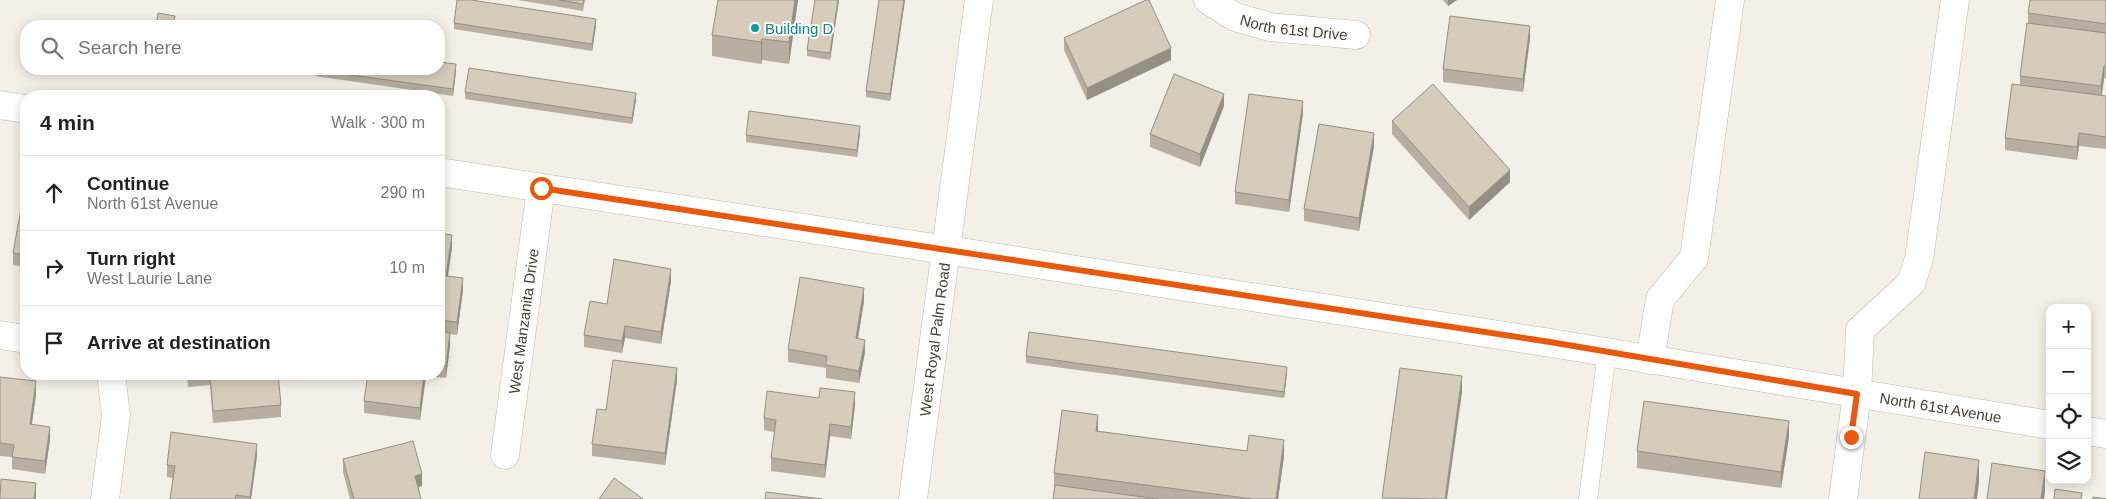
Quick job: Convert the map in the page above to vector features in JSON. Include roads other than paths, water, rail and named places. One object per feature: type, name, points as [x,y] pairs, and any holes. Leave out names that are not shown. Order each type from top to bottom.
[{"type":"street","name":"West Royal Palm Road","points":[[913,499],[979,0]]},
{"type":"street","points":[[1650,360],[1660,298],[1694,258],[1730,0]]},
{"type":"street","points":[[1843,499],[1857,394],[1860,330],[1911,284],[1918,259],[1955,0]]},
{"type":"street","name":"North 61st Drive","points":[[1208,1],[1236,17],[1270,27],[1356,35]]},
{"type":"street","points":[[0,105],[20,108]]},
{"type":"street","name":"North 61st Avenue","points":[[445,173],[1607,352],[2046,423]]},
{"type":"street","name":"West Manzanita Drive","points":[[505,456],[541,188]]},
{"type":"street","points":[[0,335],[20,338]]},
{"type":"street","points":[[106,499],[116,415],[112,380]]},
{"type":"street","points":[[2091,431],[2106,434]]},
{"type":"lane","points":[[1588,499],[1607,352]]},
{"type":"place","name":"Building D","points":[[755,28]]}]
